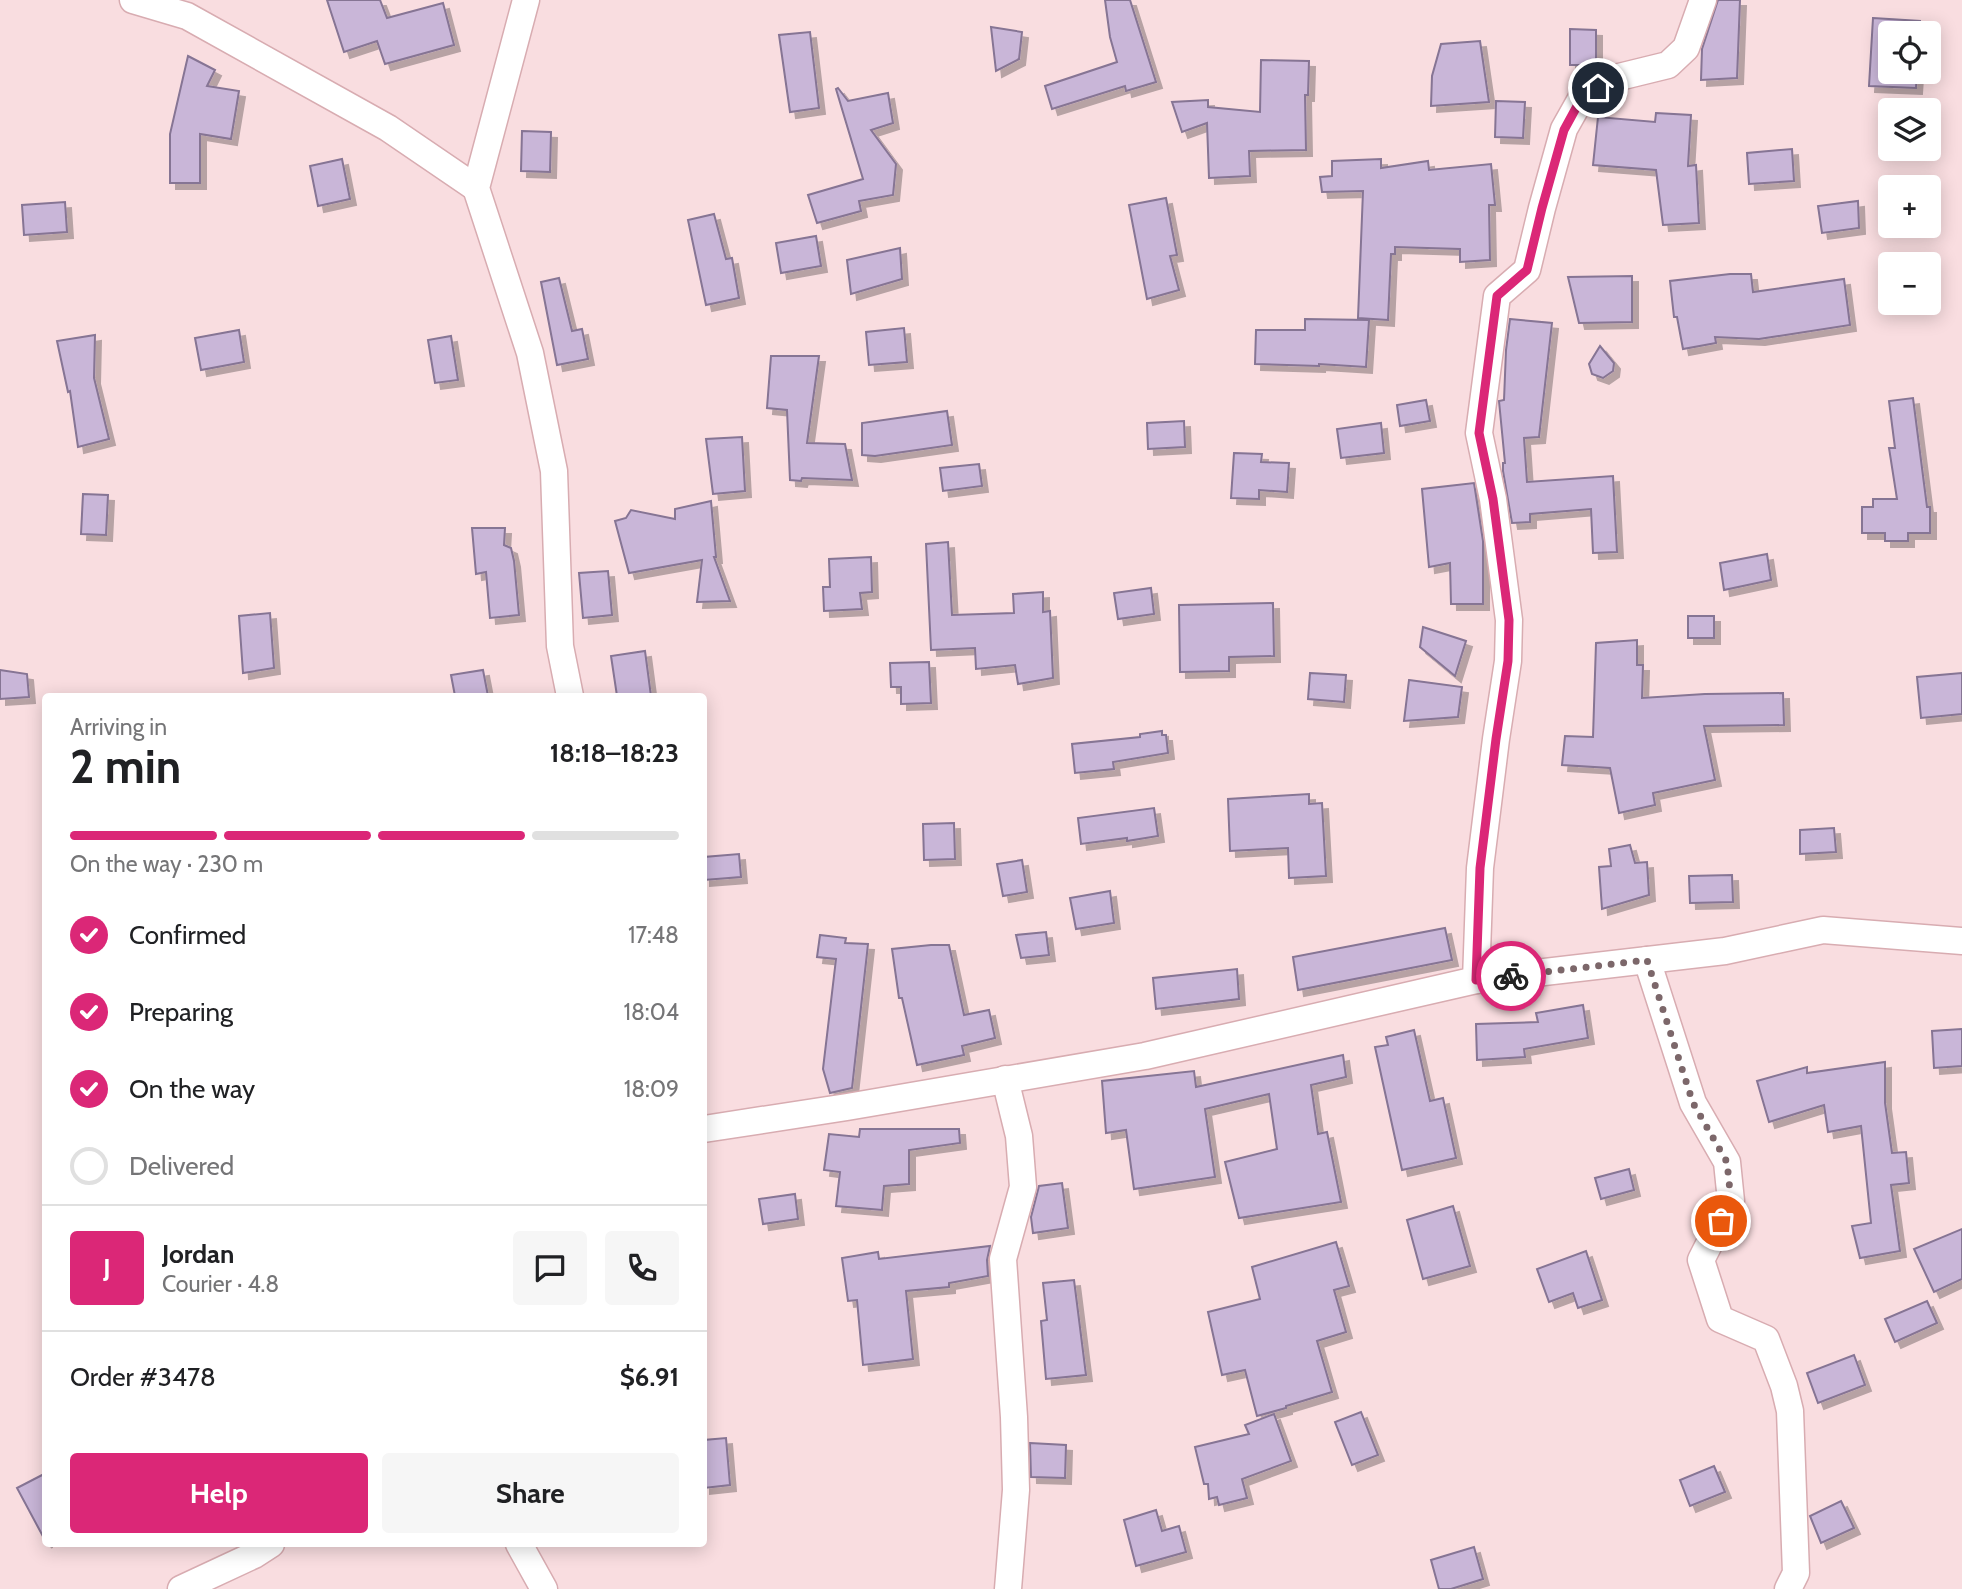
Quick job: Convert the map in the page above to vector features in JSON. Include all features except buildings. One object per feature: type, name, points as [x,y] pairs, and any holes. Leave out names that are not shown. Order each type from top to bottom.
[{"type":"street","points":[[133,0],[187,16],[388,128],[476,188]]},
{"type":"street","points":[[526,0],[476,188],[530,354],[554,471],[560,646],[569,693]]},
{"type":"street","points":[[1476,980],[1480,868],[1508,661],[1509,620],[1493,499],[1479,433],[1497,296],[1527,270],[1564,130],[1582,97],[1615,78],[1668,65],[1686,48],[1703,0]]},
{"type":"street","points":[[707,1129],[1145,1056],[1476,980],[1725,951],[1823,930],[1962,941]]},
{"type":"street","points":[[1647,960],[1693,1103],[1727,1162],[1731,1201],[1702,1261],[1720,1319],[1766,1339],[1784,1385],[1790,1411],[1796,1573],[1788,1589]]},
{"type":"street","points":[[1005,1079],[1019,1136],[1023,1187],[1003,1259],[1014,1417],[1016,1490],[1008,1589]]},
{"type":"street","points":[[181,1589],[266,1547]]},
{"type":"street","points":[[521,1547],[544,1589]]},
{"type":"way so far","points":[[1511,976],[1647,960],[1693,1103],[1727,1162],[1731,1201],[1721,1221]]},
{"type":"route","points":[[1511,976],[1476,980],[1480,868],[1508,661],[1509,620],[1493,499],[1479,433],[1497,296],[1527,270],[1564,130],[1582,97],[1598,88]]}]
